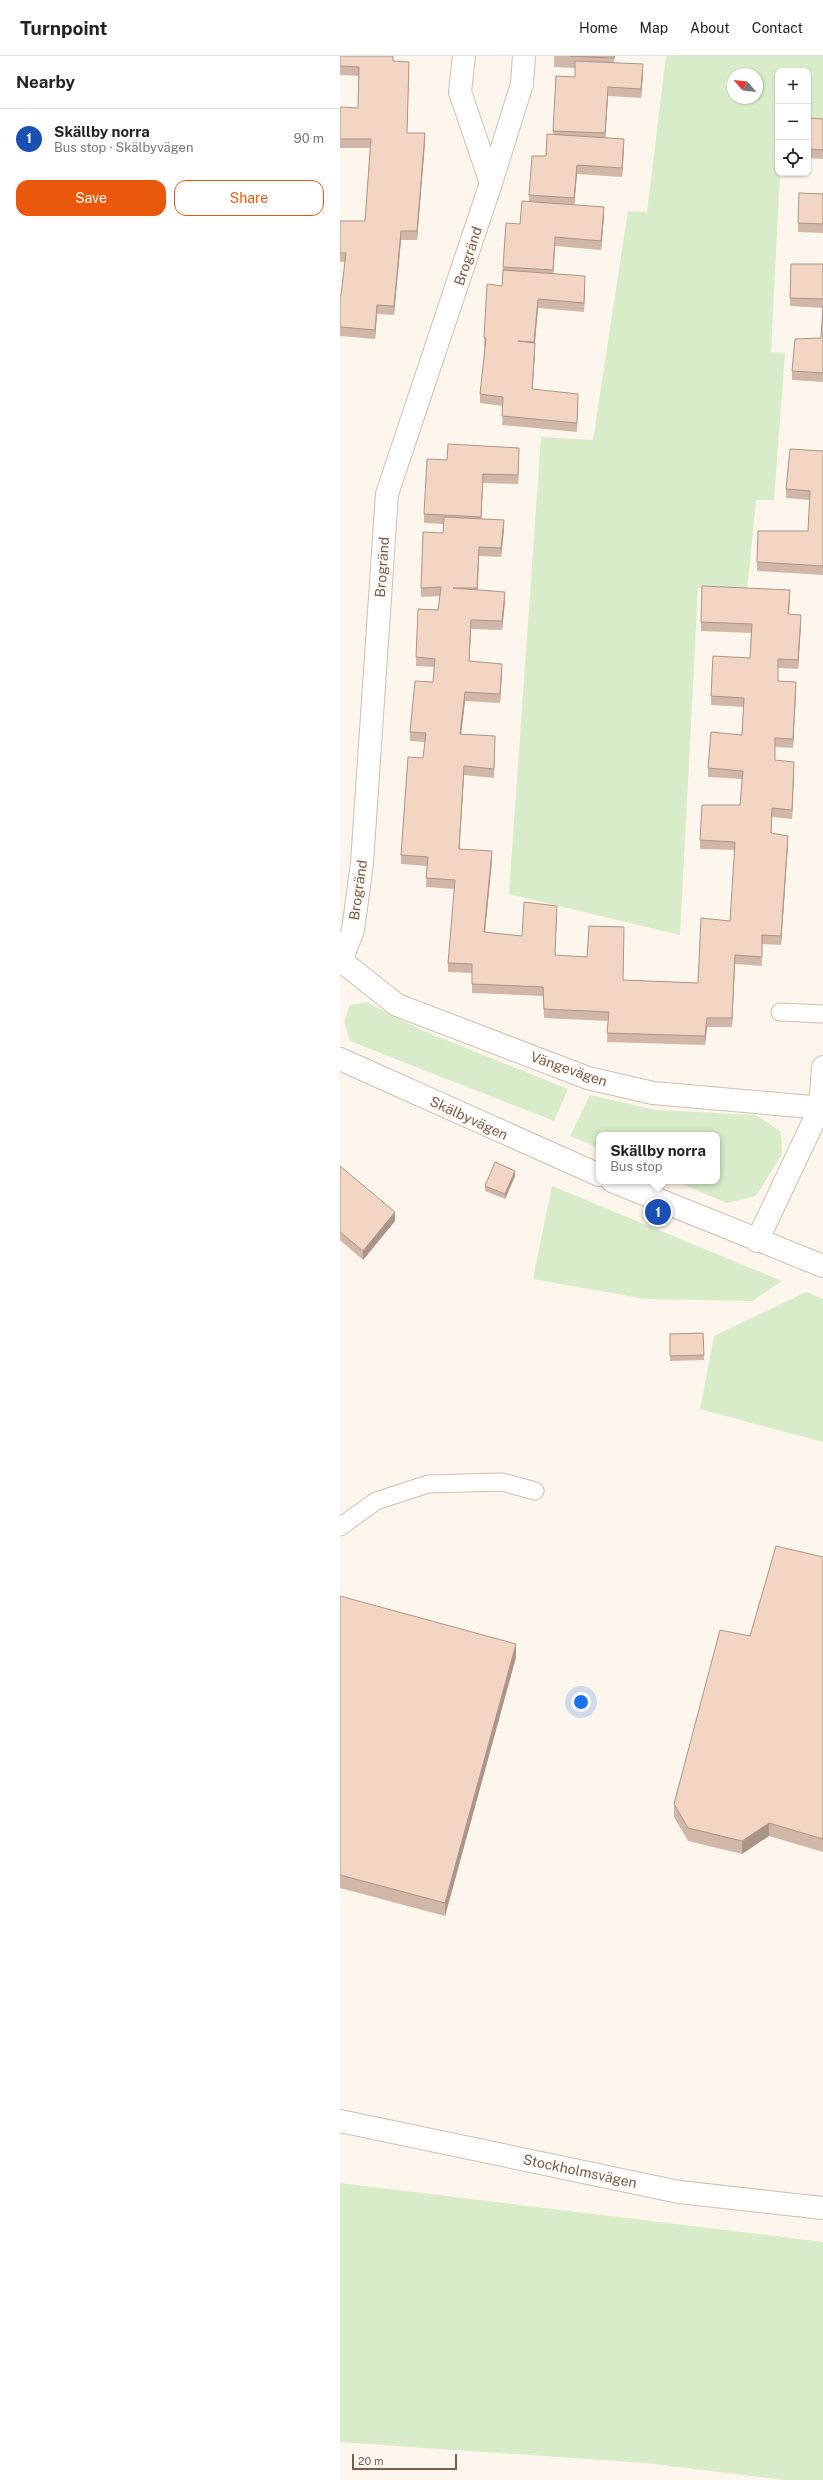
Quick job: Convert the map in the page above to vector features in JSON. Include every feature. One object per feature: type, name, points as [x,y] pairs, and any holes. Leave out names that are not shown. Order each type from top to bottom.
[{"type":"street","points":[[464,56],[460,92],[492,183]]},
{"type":"street","name":"Brogränd","points":[[340,961],[353,930],[362,864],[387,494],[492,183],[522,84],[524,56]]},
{"type":"street","name":"Vängevägen","points":[[340,961],[397,1005],[588,1078],[653,1093],[822,1108]]},
{"type":"street","name":"Skälbyvägen","points":[[340,1059],[596,1175]]},
{"type":"street","points":[[757,1241],[822,1108],[823,1067]]},
{"type":"street","points":[[619,1184],[757,1241],[823,1266]]},
{"type":"street","name":"Stockholmsvägen","points":[[340,2121],[679,2192],[823,2208]]},
{"type":"lane","points":[[780,1012],[823,1014]]},
{"type":"lane","points":[[340,1527],[376,1501],[428,1484],[502,1482],[535,1491]]},
{"type":"green space","points":[[666,56],[823,56],[823,121],[811,121],[811,68],[775,68],[775,176],[780,176],[771,352],[785,353],[774,500],[756,500],[747,592],[698,588],[680,935],[509,894],[541,437],[593,440],[628,211],[647,212]]},
{"type":"green space","points":[[367,1002],[419,1029],[568,1089],[554,1121],[350,1041],[344,1022],[350,1005]]},
{"type":"green space","points":[[590,1095],[656,1110],[756,1115],[781,1132],[782,1154],[756,1196],[727,1203],[682,1184],[720,1184],[720,1132],[596,1132],[596,1147],[570,1136]]},
{"type":"green space","points":[[552,1186],[782,1281],[752,1301],[645,1299],[533,1279]]},
{"type":"green space","points":[[806,1292],[823,1299],[823,1442],[700,1409],[714,1336]]},
{"type":"green space","points":[[340,2183],[823,2242],[823,2480],[785,2480],[645,2463],[340,2442]]},
{"type":"building","points":[[340,56],[393,56],[393,61],[409,62],[407,133],[425,133],[417,231],[401,231],[394,306],[377,305],[375,330],[340,327],[340,295],[346,253],[340,253],[340,221],[365,221],[371,139],[340,139],[340,107],[358,108],[359,67],[340,66]]},
{"type":"building","points":[[570,56],[614,56],[614,58]]},
{"type":"building","points":[[575,61],[643,64],[641,89],[608,87],[605,133],[553,131],[556,76],[575,77]]},
{"type":"building","points":[[811,118],[823,119],[823,150],[811,149]]},
{"type":"building","points":[[547,134],[624,139],[622,168],[577,165],[574,198],[529,195],[532,156],[546,156]]},
{"type":"building","points":[[799,193],[823,194],[823,224],[798,223]]},
{"type":"building","points":[[522,201],[604,207],[601,241],[555,237],[553,270],[503,267],[506,223],[520,224]]},
{"type":"building","points":[[791,264],[823,264],[823,299],[790,298]]},
{"type":"building","points":[[503,270],[585,276],[584,303],[538,299],[534,342],[518,341],[535,343],[532,389],[578,394],[577,423],[502,416],[503,397],[480,394],[486,338],[484,338],[487,284],[502,286]]},
{"type":"building","points":[[823,305],[823,373],[792,371],[795,339],[821,338]]},
{"type":"building","points":[[448,444],[519,448],[518,475],[483,474],[481,517],[424,514],[427,459],[447,460]]},
{"type":"building","points":[[790,449],[823,451],[823,566],[757,562],[758,531],[808,531],[810,491],[786,489]]},
{"type":"building","points":[[444,517],[504,520],[501,548],[479,547],[477,588],[453,588],[505,592],[502,621],[471,620],[469,661],[502,664],[500,694],[465,692],[460,734],[495,736],[494,769],[464,766],[459,849],[492,851],[484,932],[522,936],[524,902],[557,906],[555,955],[587,957],[589,926],[624,927],[623,980],[698,983],[701,918],[730,921],[735,842],[700,840],[702,805],[740,805],[743,771],[708,768],[711,732],[742,735],[744,698],[711,696],[713,656],[750,658],[752,624],[701,622],[702,586],[790,590],[788,614],[801,615],[798,660],[778,659],[778,681],[796,682],[793,739],[775,738],[775,760],[794,762],[792,810],[772,808],[771,833],[788,836],[781,936],[762,935],[762,957],[735,955],[732,1018],[707,1018],[705,1036],[607,1033],[609,1012],[544,1009],[543,987],[472,984],[472,964],[448,963],[455,880],[426,878],[428,857],[401,855],[408,757],[423,758],[426,733],[410,732],[415,681],[433,682],[435,659],[416,657],[418,609],[438,610],[441,587],[421,588],[423,532],[443,533]]},
{"type":"building","points":[[495,1162],[515,1171],[505,1194],[485,1186]]},
{"type":"building","points":[[340,1166],[395,1212],[363,1251],[340,1232]]},
{"type":"building","points":[[703,1333],[704,1355],[670,1356],[670,1334]]},
{"type":"building","points":[[776,1546],[823,1557],[823,1839],[769,1823],[742,1841],[688,1828],[674,1804],[720,1630],[750,1636]]},
{"type":"building","points":[[340,1596],[516,1644],[445,1903],[340,1875]]},
{"type":"place","name":"Skällby norra","points":[[658,1212]]}]
